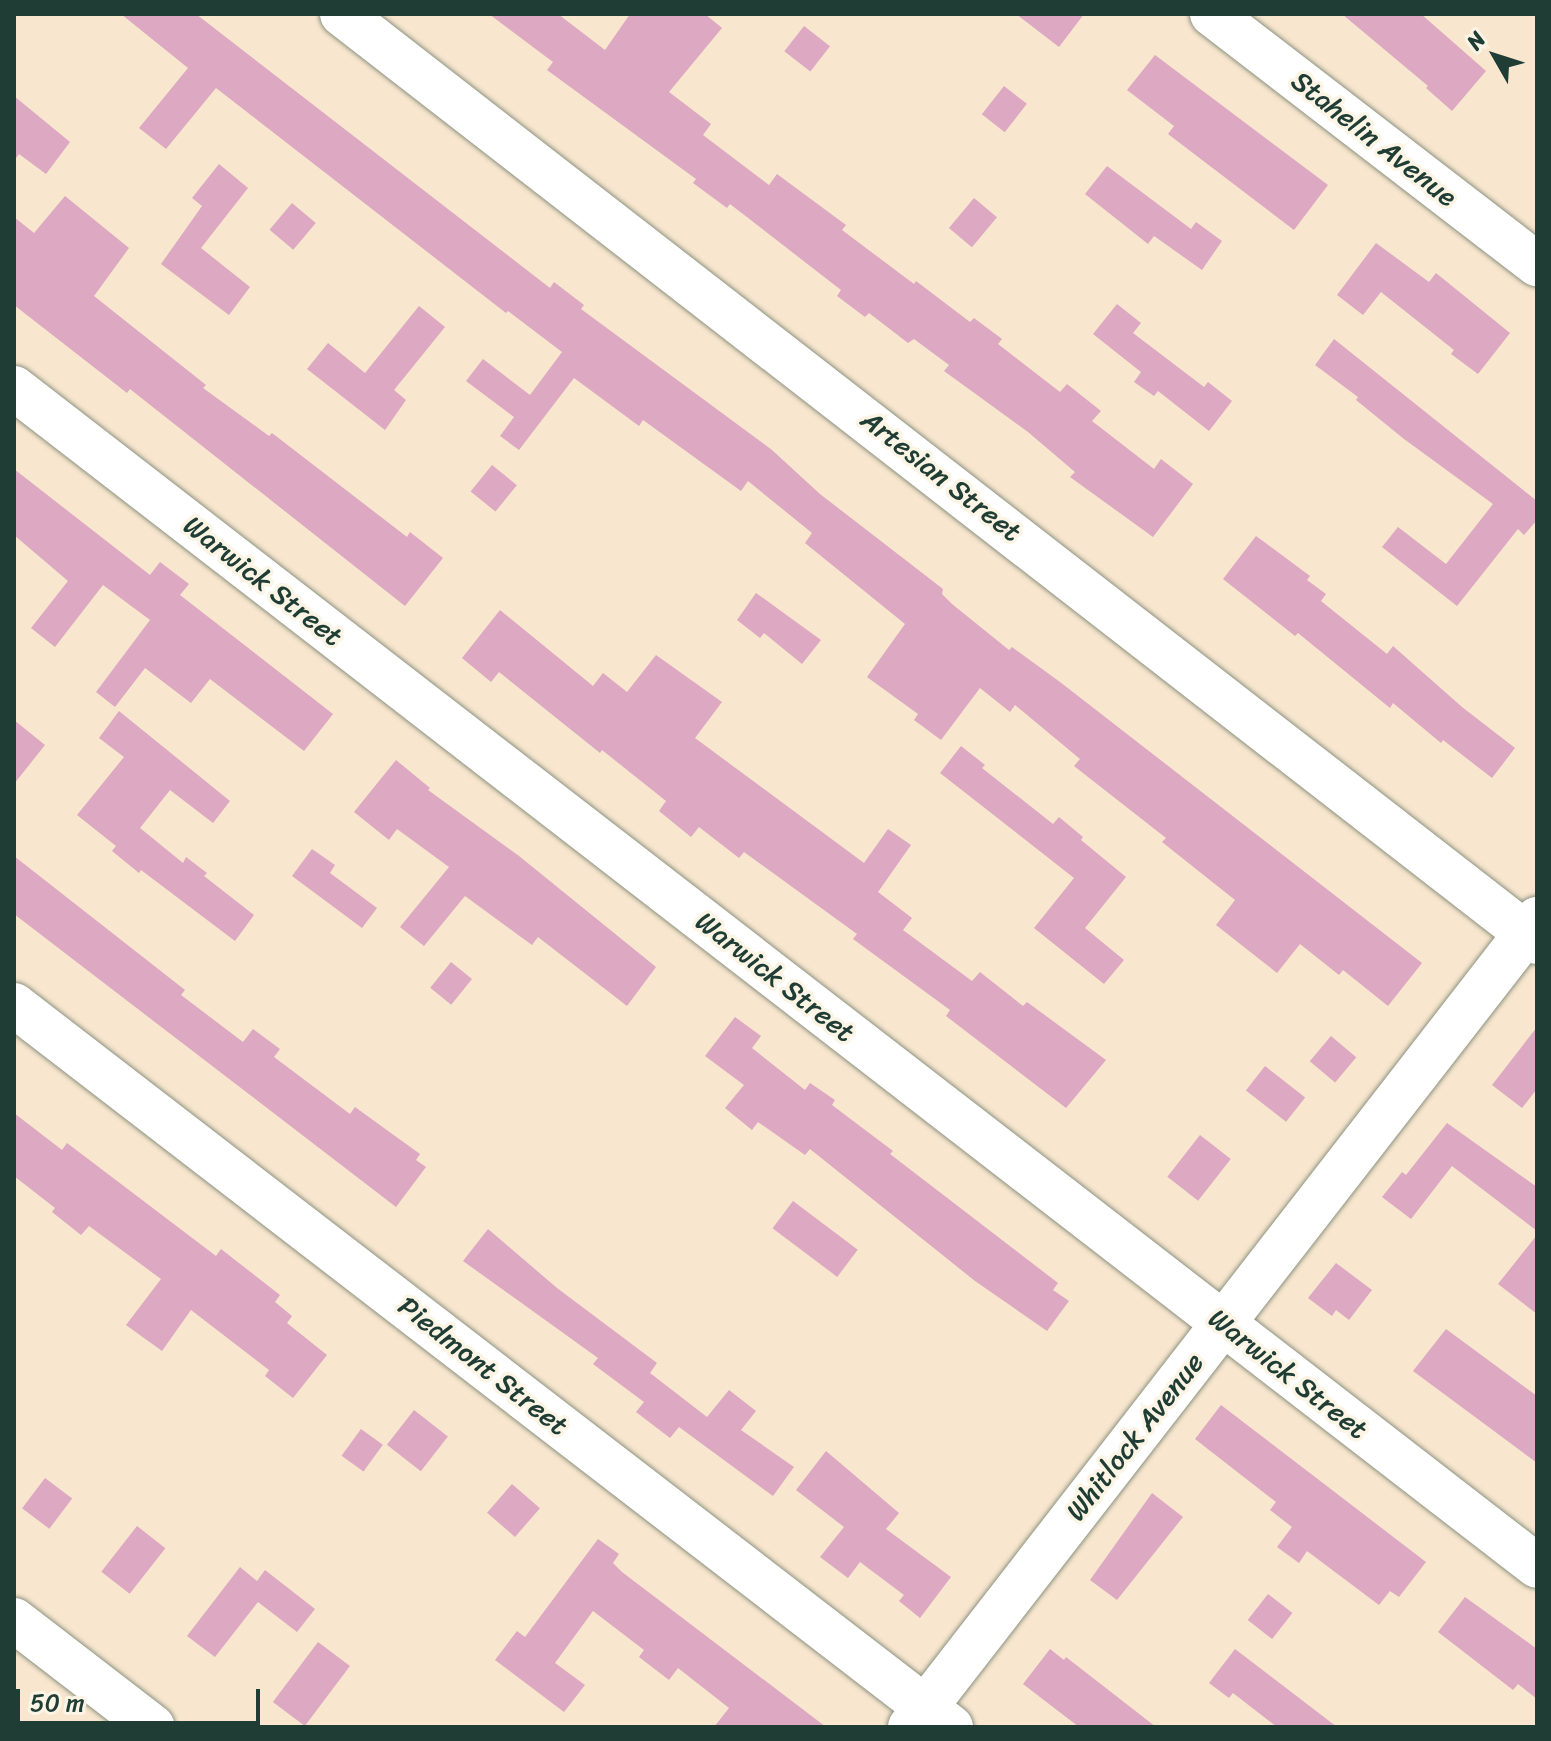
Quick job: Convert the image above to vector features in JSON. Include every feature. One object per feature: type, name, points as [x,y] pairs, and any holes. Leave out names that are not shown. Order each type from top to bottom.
[{"type":"street","name":"Artesian Street","points":[[342,14],[1533,931]]},
{"type":"street","name":"Stahelin Avenue","points":[[1212,14],[1537,264]]},
{"type":"street","name":"Warwick Street","points":[[14,388],[1537,1566]]},
{"type":"street","name":"Whitlock Avenue","points":[[929,1720],[1223,1323],[1533,931]]},
{"type":"street","name":"Piedmont Street","points":[[14,1005],[929,1720]]},
{"type":"street","points":[[14,1620],[153,1727]]},
{"type":"building","points":[[121,14],[196,14],[550,288],[554,282],[584,305],[581,309],[772,450],[820,494],[943,589],[942,594],[952,604],[1009,650],[1012,647],[1060,682],[1422,963],[1388,1006],[1343,970],[1339,975],[1300,944],[1277,973],[1216,925],[1235,900],[1162,842],[1166,838],[1074,766],[1080,759],[1015,705],[1010,712],[980,688],[941,740],[914,720],[918,714],[867,677],[905,624],[805,543],[812,533],[748,481],[741,491],[643,420],[639,426],[574,378],[519,450],[500,436],[514,417],[466,381],[483,359],[530,395],[562,352],[508,311],[506,313],[216,88],[166,149],[139,128],[188,68]]},
{"type":"building","points":[[489,14],[558,14],[605,50],[630,14],[705,14],[722,28],[669,92],[711,124],[703,135],[769,185],[777,174],[846,225],[842,230],[914,284],[916,281],[970,322],[974,318],[1002,339],[998,344],[1060,392],[1067,384],[1101,411],[1092,421],[1154,469],[1161,459],[1193,484],[1153,537],[1070,477],[1075,472],[1028,432],[944,371],[949,365],[914,339],[908,343],[869,313],[865,317],[837,296],[841,290],[730,204],[727,208],[693,183],[696,179],[547,70],[553,62]]},
{"type":"building","points":[[1016,14],[1084,14],[1059,47]]},
{"type":"building","points":[[1342,14],[1421,14],[1486,71],[1452,111],[1426,88],[1428,86]]},
{"type":"building","points":[[804,26],[830,46],[810,72],[784,51]]},
{"type":"building","points":[[1155,55],[1328,185],[1294,230],[1168,134],[1174,126],[1127,90]]},
{"type":"building","points":[[1004,86],[1027,104],[1005,132],[982,114]]},
{"type":"building","points":[[14,96],[70,142],[46,174],[19,154],[14,161]]},
{"type":"building","points":[[219,164],[248,188],[201,248],[250,287],[229,315],[161,264],[202,206],[192,198]]},
{"type":"building","points":[[1107,166],[1191,229],[1196,222],[1222,241],[1202,270],[1154,236],[1148,244],[1085,194]]},
{"type":"building","points":[[65,196],[129,248],[94,296],[206,385],[203,388],[269,436],[272,433],[407,537],[410,532],[443,558],[405,606],[130,389],[127,393],[14,305],[14,217],[34,233]]},
{"type":"building","points":[[974,198],[997,217],[972,247],[949,228]]},
{"type":"building","points":[[292,203],[316,223],[293,250],[270,230]]},
{"type":"building","points":[[1376,243],[1429,282],[1436,273],[1510,333],[1478,374],[1451,354],[1454,350],[1381,292],[1363,315],[1337,295]]},
{"type":"building","points":[[1117,304],[1141,323],[1133,333],[1204,387],[1208,382],[1232,401],[1209,431],[1158,391],[1154,396],[1134,382],[1141,372],[1093,334]]},
{"type":"building","points":[[419,306],[445,327],[394,390],[406,400],[385,430],[307,369],[328,343],[365,373]]},
{"type":"building","points":[[1334,339],[1537,501],[1537,520],[1524,535],[1518,529],[1457,606],[1382,547],[1398,527],[1446,564],[1493,504],[1404,439],[1356,400],[1358,397],[1315,365]]},
{"type":"building","points":[[492,465],[517,485],[495,512],[471,491]]},
{"type":"building","points":[[14,469],[150,575],[160,562],[189,584],[180,595],[333,714],[304,751],[210,679],[191,703],[145,668],[115,707],[96,692],[150,620],[103,585],[55,647],[31,628],[68,581],[14,535]]},
{"type":"building","points":[[1256,536],[1310,576],[1307,580],[1326,594],[1321,601],[1387,654],[1393,646],[1462,707],[1515,748],[1492,778],[1443,740],[1441,743],[1393,703],[1390,708],[1298,633],[1295,636],[1223,579]]},
{"type":"building","points":[[756,593],[821,640],[802,664],[764,633],[760,638],[737,620]]},
{"type":"building","points":[[500,610],[593,686],[603,673],[627,692],[656,655],[722,702],[695,738],[864,863],[888,829],[911,845],[878,892],[912,918],[903,930],[972,981],[980,972],[1023,1006],[1027,1002],[1106,1060],[1066,1108],[946,1016],[950,1010],[853,939],[857,934],[744,852],[739,858],[699,827],[691,837],[659,811],[666,801],[602,750],[600,753],[499,672],[491,682],[462,658]]},
{"type":"building","points":[[119,711],[230,801],[213,823],[170,790],[140,828],[183,863],[186,857],[207,873],[204,876],[254,915],[235,941],[141,870],[139,873],[112,851],[116,846],[77,815],[124,757],[99,738]]},
{"type":"building","points":[[14,720],[45,745],[14,784]]},
{"type":"building","points":[[961,746],[985,765],[982,768],[1053,824],[1059,817],[1083,837],[1081,840],[1126,877],[1085,928],[1124,960],[1104,984],[1034,928],[1074,878],[940,773]]},
{"type":"building","points":[[396,760],[430,788],[428,790],[519,856],[656,967],[627,1006],[538,937],[532,945],[465,896],[424,946],[400,927],[449,867],[397,829],[389,840],[354,812]]},
{"type":"building","points":[[312,849],[335,865],[330,873],[377,908],[362,928],[292,876]]},
{"type":"building","points":[[14,856],[185,990],[181,995],[243,1042],[253,1029],[280,1049],[274,1057],[350,1114],[355,1107],[420,1154],[416,1160],[426,1167],[396,1207],[14,914]]},
{"type":"building","points":[[451,962],[472,979],[451,1005],[430,988]]},
{"type":"building","points":[[735,1017],[761,1036],[752,1048],[805,1090],[810,1083],[835,1100],[832,1105],[893,1151],[890,1154],[1058,1283],[1053,1290],[1069,1301],[1047,1331],[975,1281],[810,1149],[805,1155],[758,1122],[752,1130],[725,1108],[744,1085],[705,1056]]},
{"type":"building","points":[[1537,1027],[1537,1089],[1522,1108],[1492,1085]]},
{"type":"building","points":[[1331,1036],[1356,1057],[1335,1082],[1310,1061]]},
{"type":"building","points":[[1265,1066],[1305,1097],[1286,1122],[1246,1090]]},
{"type":"building","points":[[14,1113],[62,1150],[67,1143],[216,1256],[221,1249],[280,1295],[275,1302],[292,1316],[287,1323],[327,1355],[293,1398],[265,1376],[269,1370],[191,1310],[162,1351],[126,1325],[161,1279],[89,1226],[81,1235],[52,1212],[55,1208],[14,1176]]},
{"type":"building","points":[[1447,1123],[1537,1187],[1537,1231],[1452,1166],[1411,1219],[1382,1197],[1402,1172],[1406,1175]]},
{"type":"building","points":[[1200,1135],[1231,1159],[1198,1201],[1167,1177]]},
{"type":"building","points":[[793,1201],[858,1250],[837,1277],[773,1228]]},
{"type":"building","points":[[488,1229],[557,1288],[657,1363],[650,1373],[707,1417],[729,1390],[756,1411],[741,1430],[794,1467],[773,1496],[679,1427],[670,1438],[636,1412],[644,1402],[593,1364],[598,1358],[463,1261]]},
{"type":"building","points":[[1537,1235],[1537,1314],[1498,1284]]},
{"type":"building","points":[[1336,1263],[1372,1290],[1349,1320],[1336,1310],[1332,1316],[1308,1298]]},
{"type":"building","points":[[1446,1329],[1537,1396],[1537,1463],[1413,1371]]},
{"type":"building","points":[[1221,1405],[1426,1562],[1399,1597],[1390,1591],[1379,1605],[1307,1551],[1299,1563],[1277,1547],[1292,1527],[1270,1510],[1276,1502],[1195,1439]]},
{"type":"building","points":[[414,1410],[448,1436],[421,1471],[387,1445]]},
{"type":"building","points":[[361,1429],[383,1445],[363,1472],[342,1456]]},
{"type":"building","points":[[826,1451],[899,1513],[886,1529],[951,1577],[920,1618],[899,1601],[904,1595],[860,1562],[848,1578],[820,1557],[844,1527],[796,1490]]},
{"type":"building","points":[[45,1478],[72,1498],[49,1529],[22,1508]]},
{"type":"building","points":[[512,1484],[540,1508],[515,1537],[487,1513]]},
{"type":"building","points":[[1152,1493],[1183,1517],[1117,1600],[1090,1580]]},
{"type":"building","points":[[137,1526],[165,1548],[130,1594],[101,1572]]},
{"type":"building","points":[[598,1539],[619,1554],[613,1563],[622,1572],[826,1727],[714,1727],[729,1708],[678,1668],[669,1680],[639,1657],[644,1650],[593,1611],[555,1663],[585,1685],[564,1712],[495,1660],[517,1631],[525,1637]]},
{"type":"building","points":[[240,1567],[257,1581],[265,1570],[315,1609],[297,1632],[258,1602],[215,1657],[187,1636]]},
{"type":"building","points":[[1268,1594],[1292,1613],[1272,1639],[1248,1620]]},
{"type":"building","points":[[1465,1597],[1537,1649],[1537,1699],[1518,1684],[1513,1690],[1438,1632]]},
{"type":"building","points":[[318,1642],[350,1666],[305,1726],[273,1702]]},
{"type":"building","points":[[1050,1649],[1064,1660],[1066,1657],[1156,1727],[1079,1727],[1023,1684]]},
{"type":"building","points":[[1235,1649],[1337,1727],[1277,1727],[1233,1693],[1229,1698],[1209,1683]]}]
